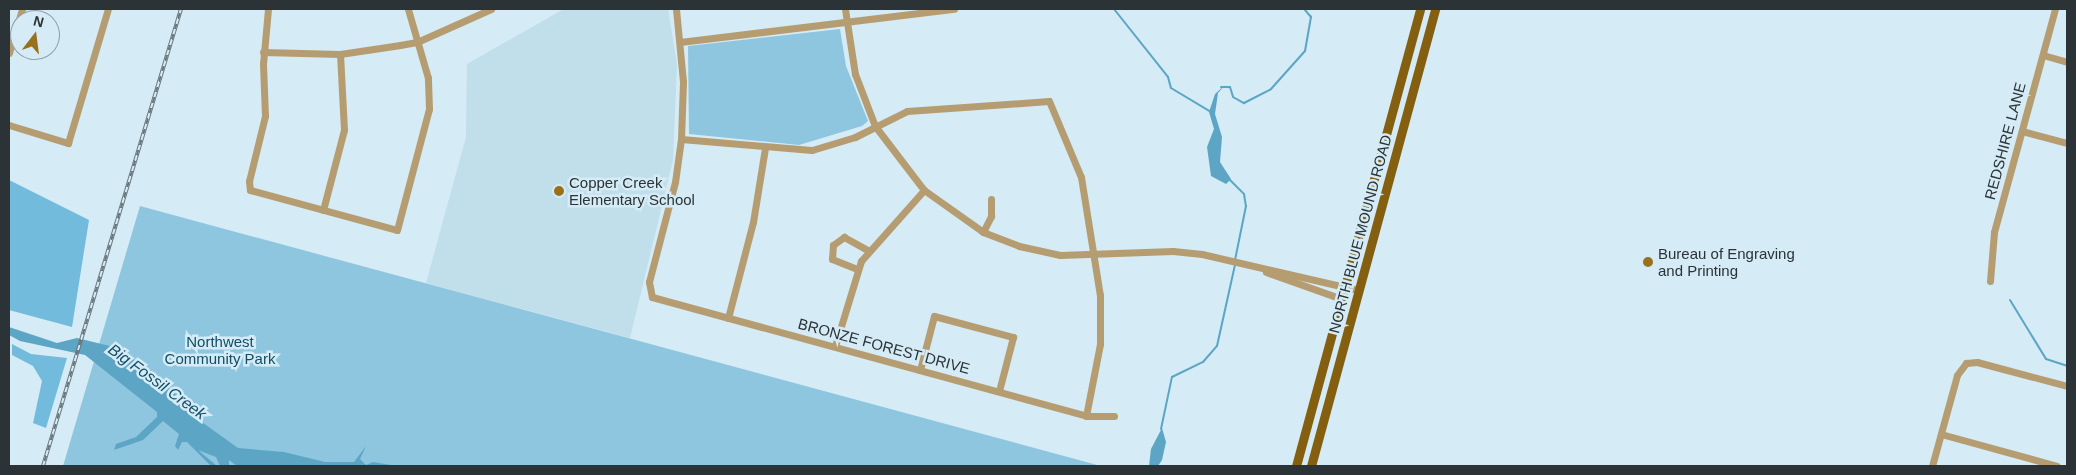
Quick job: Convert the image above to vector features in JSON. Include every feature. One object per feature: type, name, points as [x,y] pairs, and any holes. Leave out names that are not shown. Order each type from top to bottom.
[{"type":"main road","name":"NORTH BLUE MOUND ROAD","points":[[1296,466],[1420,9]]},
{"type":"main road","name":"NORTH BLUE MOUND ROAD","points":[[1311,466],[1435,9]]},
{"type":"street","points":[[9,53],[22,9]]},
{"type":"street","points":[[9,125],[68,143],[108,9]]},
{"type":"street","points":[[268,9],[263,52],[265,116],[248,181],[250,190],[397,230],[427,122],[428,78],[408,9]]},
{"type":"street","points":[[263,52],[340,54],[417,42],[491,9]]},
{"type":"street","points":[[676,9],[680,42],[681,138],[765,148],[823,148],[906,111],[1049,101],[1081,178],[1096,257],[1102,326],[1086,416]]},
{"type":"street","points":[[845,9],[855,74],[875,126],[924,190],[983,232],[1047,253],[1096,257],[1174,251],[1212,256],[1261,269],[1358,290]]},
{"type":"street","points":[[680,42],[933,10],[954,9]]},
{"type":"street","name":"REDSHIRE LANE","points":[[1990,281],[1994,232],[2055,9]]},
{"type":"street","points":[[323,210],[344,130],[340,54]]},
{"type":"street","points":[[2043,55],[2067,62]]},
{"type":"street","points":[[2022,131],[2067,143]]},
{"type":"street","name":"BRONZE FOREST DRIVE","points":[[681,138],[649,292],[657,299],[1086,416],[1114,416]]},
{"type":"street","points":[[728,318],[753,222],[765,148]]},
{"type":"street","points":[[835,346],[857,269],[867,250],[924,190]]},
{"type":"street","points":[[983,232],[991,216],[991,199]]},
{"type":"street","points":[[857,269],[832,259],[834,245],[844,237],[867,250]]},
{"type":"street","points":[[1261,269],[1342,299]]},
{"type":"street","points":[[920,370],[934,316],[1013,337],[999,391]]},
{"type":"street","points":[[1932,466],[1959,369],[1966,362],[1977,362],[2067,386]]},
{"type":"street","points":[[1941,434],[2058,466]]},
{"type":"shaded area","name":"Copper Creek Elementary School","points":[[564,9],[668,9],[677,64],[673,160],[630,338],[426,283],[466,137],[467,64]]},
{"type":"shaded area","points":[[9,180],[89,220],[72,327],[9,310]]},
{"type":"shaded area","points":[[12,344],[31,354],[67,358],[46,428],[33,423],[42,381],[33,366],[12,355]]},
{"type":"green space","points":[[840,29],[846,66],[868,121],[862,126],[799,145],[689,134],[688,46]]},
{"type":"green space","name":"Northwest Community Park","points":[[140,206],[1101,466],[63,466]]},
{"type":"water","points":[[1225,85],[1218,93],[1215,114],[1222,137],[1220,162],[1231,179],[1226,184],[1211,176],[1207,147],[1214,129],[1209,112],[1215,94]]},
{"type":"water","name":"Big Fossil Creek","points":[[9,327],[57,343],[77,338],[118,348],[163,381],[199,420],[238,448],[284,452],[325,462],[354,462],[366,446],[360,459],[366,465],[373,462],[397,466],[237,466],[229,460],[229,466],[220,466],[216,457],[198,450],[217,466],[211,466],[187,442],[182,442],[178,450],[175,446],[179,434],[163,421],[143,440],[114,450],[116,444],[136,437],[157,417],[157,412],[85,355],[20,341],[9,335]]},
{"type":"water","points":[[1162,428],[1166,442],[1162,460],[1158,466],[1149,466],[1151,449]]},
{"type":"waterway","points":[[1114,9],[1168,77],[1171,88],[1211,112]]},
{"type":"waterway","points":[[1221,87],[1230,87],[1233,97],[1244,103],[1271,89],[1305,51],[1311,17],[1304,9]]},
{"type":"waterway","points":[[1230,180],[1244,194],[1246,206],[1235,260]]},
{"type":"waterway","points":[[1161,429],[1172,377],[1203,362],[1217,346],[1235,265]]},
{"type":"waterway","points":[[2010,300],[2046,359],[2067,366]]},
{"type":"railway","points":[[43,466],[181,9]]},
{"type":"place","name":"Copper Creek Elementary School","points":[[559,191]]},
{"type":"place","name":"Bureau of Engraving and Printing","points":[[1648,262]]}]
